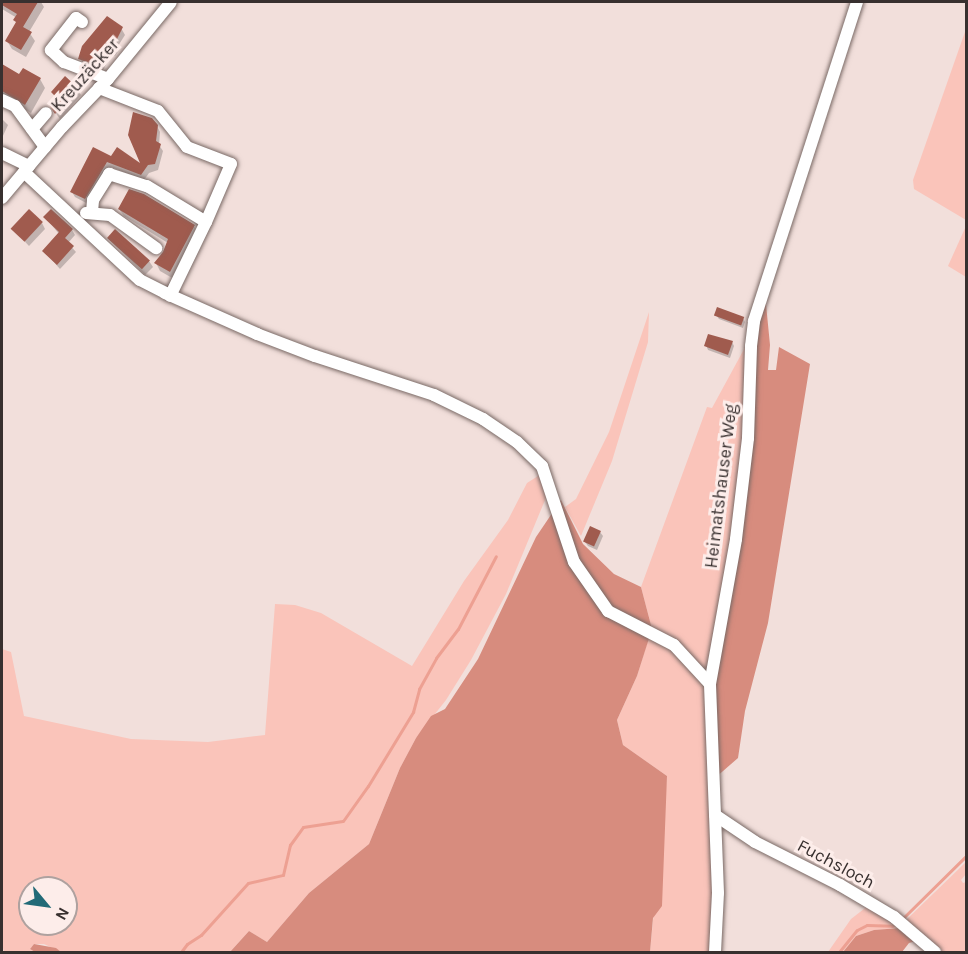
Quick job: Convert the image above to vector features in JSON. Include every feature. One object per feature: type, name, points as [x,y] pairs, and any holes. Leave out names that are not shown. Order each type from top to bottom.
[{"type":"street","name":"Kreuzäcker","points":[[2,198],[45,147],[104,84],[171,2]]},
{"type":"street","name":"Heimatshauser Weg","points":[[715,952],[718,893],[710,684],[736,538],[748,438],[754,321],[857,2]]},
{"type":"street","points":[[82,22],[76,18],[51,50],[64,62],[158,111],[187,147],[231,164],[206,222],[168,295]]},
{"type":"street","points":[[2,100],[15,106],[45,147]]},
{"type":"street","points":[[32,129],[46,113]]},
{"type":"street","points":[[2,153],[27,169],[140,280],[168,295],[257,334],[315,356],[435,394],[483,419],[517,442],[542,466],[574,562],[608,610],[674,645],[710,684]]},
{"type":"street","points":[[92,212],[93,200],[109,174],[147,186],[206,222]]},
{"type":"street","points":[[73,216],[92,212],[110,215],[156,248]]},
{"type":"street","name":"Fuchsloch","points":[[715,815],[755,842],[840,885],[899,921],[935,952]]},
{"type":"shaded area","points":[[966,29],[966,220],[914,189],[913,180]]},
{"type":"shaded area","points":[[966,226],[966,277],[948,266]]},
{"type":"shaded area","points":[[765,294],[770,345],[768,370],[776,370],[779,347],[810,364],[768,623],[745,711],[738,758],[715,778],[714,682],[755,346]]},
{"type":"shaded area","points":[[649,312],[648,342],[612,461],[581,536],[565,507],[576,499],[609,432]]},
{"type":"shaded area","points":[[749,340],[746,441],[710,665],[706,669],[701,668],[652,629],[641,587],[707,407],[712,408]]},
{"type":"shaded area","points":[[541,469],[550,488],[506,594],[471,660],[446,700],[416,738],[400,768],[369,844],[309,893],[267,942],[249,931],[230,952],[61,952],[44,944],[34,944],[30,949],[35,952],[4,952],[2,944],[2,649],[11,652],[24,716],[131,739],[208,742],[265,735],[275,604],[295,605],[321,613],[412,666],[464,581],[508,520],[527,483],[538,476]]},
{"type":"shaded area","points":[[561,500],[583,544],[614,574],[641,587],[652,629],[637,676],[617,720],[623,745],[667,776],[662,906],[653,918],[650,952],[230,952],[249,931],[267,942],[309,893],[369,844],[400,768],[416,738],[431,716],[445,709],[478,659],[536,537]]},
{"type":"shaded area","points":[[649,637],[662,640],[700,676],[706,693],[714,892],[710,952],[650,952],[667,776],[623,745],[617,720],[637,676]]},
{"type":"shaded area","points":[[966,862],[966,874],[961,880],[963,883],[966,882],[966,952],[940,952],[904,922]]},
{"type":"shaded area","points":[[869,905],[900,928],[874,930],[856,936],[843,952],[828,952],[851,919]]},
{"type":"shaded area","points":[[900,928],[916,941],[909,943],[902,952],[843,952],[856,936],[874,930]]},
{"type":"shaded area","points":[[34,944],[56,948],[61,952],[35,952],[30,949]]},
{"type":"building","points":[[2,2],[38,2],[23,27],[32,32],[21,50],[5,41],[16,22],[13,20],[17,14],[2,5]]},
{"type":"building","points":[[107,16],[123,27],[111,51],[108,49],[98,66],[78,59],[82,46]]},
{"type":"building","points":[[2,64],[19,74],[23,68],[41,78],[25,105],[2,91]]},
{"type":"building","points":[[65,76],[78,88],[55,114],[49,105],[56,97],[51,92]]},
{"type":"building","points":[[133,112],[152,118],[158,125],[156,141],[161,144],[155,164],[148,165],[141,175],[107,162],[85,199],[70,192],[93,147],[111,156],[117,147],[140,163],[128,135]]},
{"type":"building","points":[[129,189],[144,194],[195,225],[170,272],[154,263],[163,252],[168,239],[118,209]]},
{"type":"building","points":[[29,209],[43,222],[24,242],[11,229]]},
{"type":"building","points":[[51,209],[73,229],[65,238],[74,246],[57,265],[42,251],[59,232],[43,217]]},
{"type":"building","points":[[115,229],[150,260],[142,269],[107,238]]},
{"type":"building","points":[[717,307],[744,317],[741,325],[714,315]]},
{"type":"building","points":[[708,334],[733,341],[728,355],[704,346]]},
{"type":"building","points":[[590,526],[601,531],[594,546],[583,542]]},
{"type":"waterway","points":[[181,952],[187,944],[201,935],[248,883],[283,875],[290,845],[303,827],[343,821],[368,786],[413,712],[419,689],[436,658],[458,629],[496,556]]},
{"type":"waterway","points":[[901,920],[966,856]]},
{"type":"waterway","points":[[839,952],[857,930],[867,925],[892,926],[896,923]]}]
